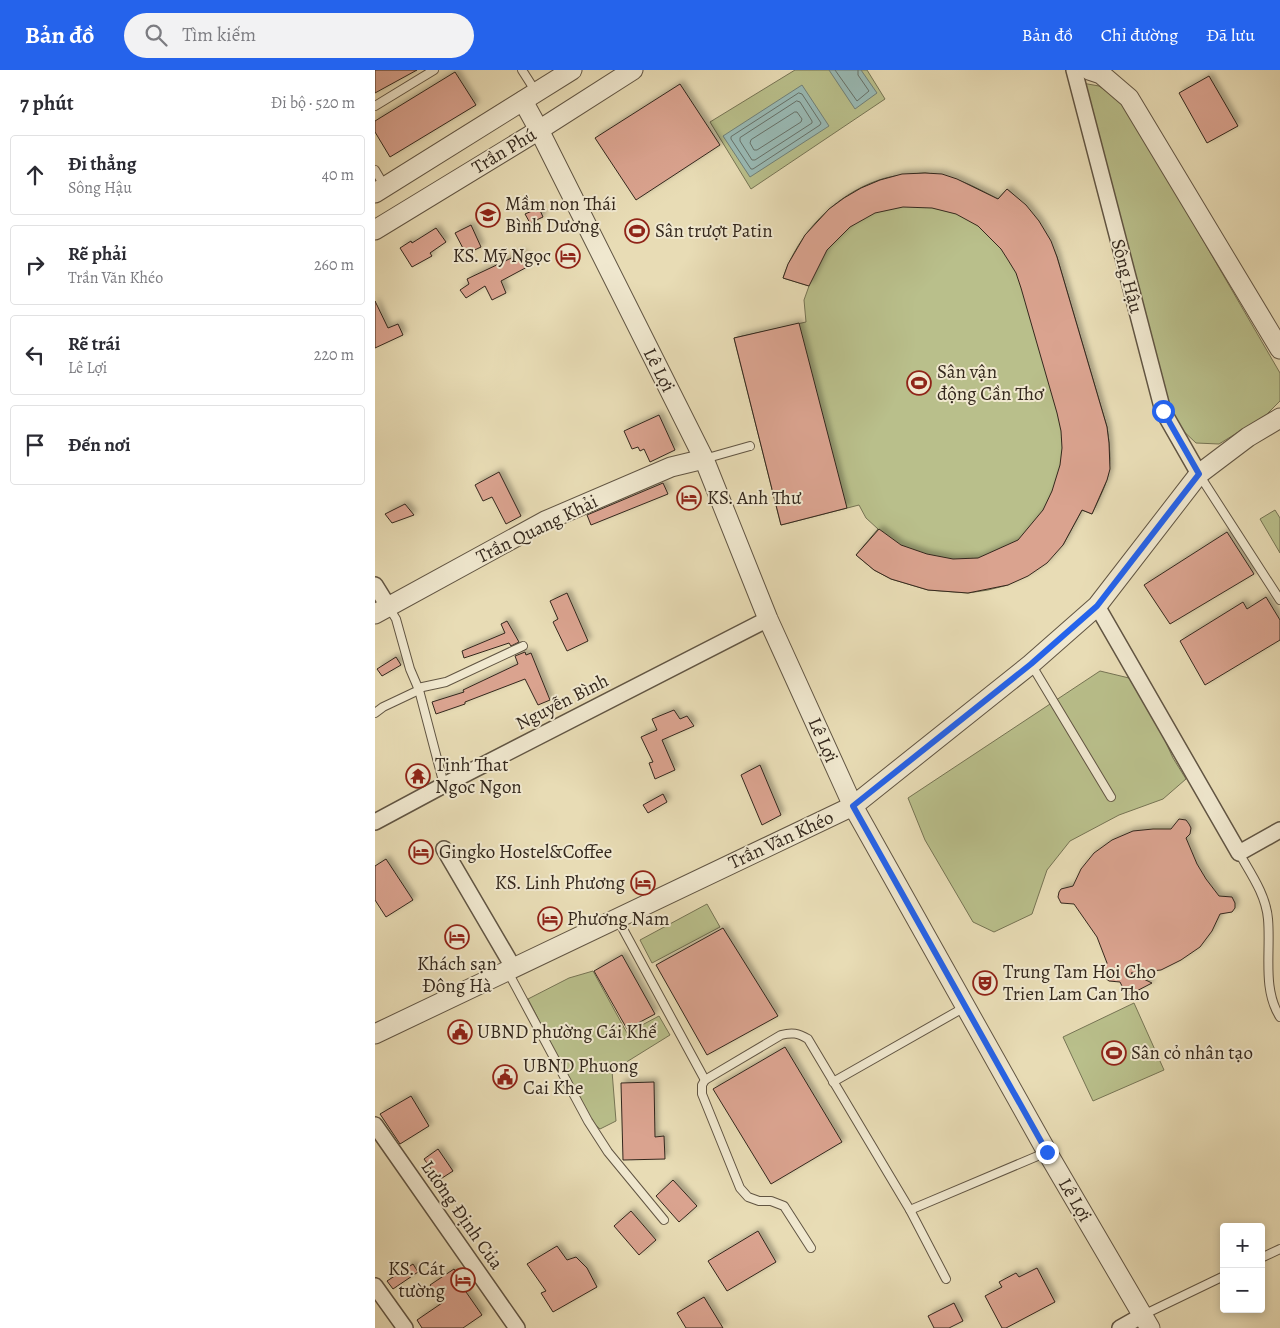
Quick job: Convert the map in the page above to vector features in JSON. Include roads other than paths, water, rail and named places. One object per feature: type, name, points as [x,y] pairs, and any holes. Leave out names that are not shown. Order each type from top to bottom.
[{"type":"street","name":"Trần Phú","points":[[380,190],[572,70]]},
{"type":"street","name":"Trần Phú","points":[[375,230],[633,70]]},
{"type":"street","name":"Sông Hậu","points":[[1074,70],[1163,411],[1199,474]]},
{"type":"street","points":[[1089,70],[1101,74],[1129,98],[1280,349]]},
{"type":"street","name":"Lê Lợi","points":[[530,97],[539,130],[704,458],[768,619],[853,806],[1047,1152],[1147,1322]]},
{"type":"street","name":"Trần Văn Khéo","points":[[375,1034],[853,806],[1031,664],[1097,606],[1199,474],[1249,437],[1280,418]]},
{"type":"street","name":"Trần Quang Khải","points":[[382,610],[545,521],[671,467],[704,458]]},
{"type":"street","points":[[375,585],[382,610]]},
{"type":"street","points":[[1097,606],[1239,853],[1280,830]]},
{"type":"street","name":"Nguyễn Bình","points":[[375,822],[768,619]]},
{"type":"street","points":[[445,849],[510,969]]},
{"type":"street","name":"Lương Định Của","points":[[375,1125],[517,1328]]},
{"type":"street","points":[[375,1286],[405,1328]]},
{"type":"street","points":[[1120,1328],[1147,1322]]},
{"type":"lane","points":[[375,106],[434,70]]},
{"type":"lane","points":[[522,70],[530,97]]},
{"type":"lane","points":[[375,170],[380,190]]},
{"type":"lane","points":[[704,458],[750,446]]},
{"type":"lane","points":[[1199,474],[1280,600]]},
{"type":"lane","points":[[382,610],[396,619],[410,669],[419,689],[444,785]]},
{"type":"lane","points":[[375,714],[383,707],[419,689],[446,682],[523,646]]},
{"type":"lane","points":[[1031,664],[1111,797]]},
{"type":"lane","points":[[1239,853],[1259,888],[1265,904],[1268,919],[1270,991],[1275,1009],[1280,1018]]},
{"type":"lane","points":[[617,918],[705,1080]]},
{"type":"lane","points":[[510,969],[588,1121],[609,1152],[664,1220]]},
{"type":"lane","points":[[833,1082],[965,1008]]},
{"type":"lane","points":[[811,1248],[784,1206],[771,1201],[759,1201],[748,1197],[740,1188],[705,1103],[702,1085],[705,1080],[791,1032],[808,1039],[910,1210],[946,1279]]},
{"type":"lane","points":[[910,1210],[1047,1152]]},
{"type":"lane","points":[[1265,1256],[1280,1249]]},
{"type":"lane","points":[[1147,1322],[1220,1278]]},
{"type":"water","points":[[829,70],[861,70],[877,93],[855,109]]},
{"type":"water","points":[[802,85],[829,126],[750,177],[723,136]]},
{"type":"place","name":"Mầm non Thái Bình Dương","points":[[488,215]]},
{"type":"place","name":"Sân trượt Patin","points":[[637,231]]},
{"type":"place","name":"KS. Mỹ Ngọc","points":[[568,256]]},
{"type":"place","name":"Sân vận động Cần Thơ","points":[[919,383]]},
{"type":"place","name":"KS. Anh Thư","points":[[689,498]]},
{"type":"place","name":"Tinh That Ngoc Ngon","points":[[418,776]]},
{"type":"place","name":"Gingko Hostel&Coffee","points":[[421,852]]},
{"type":"place","name":"KS. Linh Phương","points":[[643,883]]},
{"type":"place","name":"Phương Nam","points":[[550,919]]},
{"type":"place","name":"Khách sạn Đông Hà","points":[[457,937]]},
{"type":"place","name":"Trung Tam Hoi Cho Trien Lam Can Tho","points":[[985,983]]},
{"type":"place","name":"UBND phường Cái Khế","points":[[460,1032]]},
{"type":"place","name":"Sân cỏ nhân tạo","points":[[1114,1053]]},
{"type":"place","name":"UBND Phuong Cai Khe","points":[[505,1077]]},
{"type":"place","name":"KS. Cát tường","points":[[463,1280]]}]
